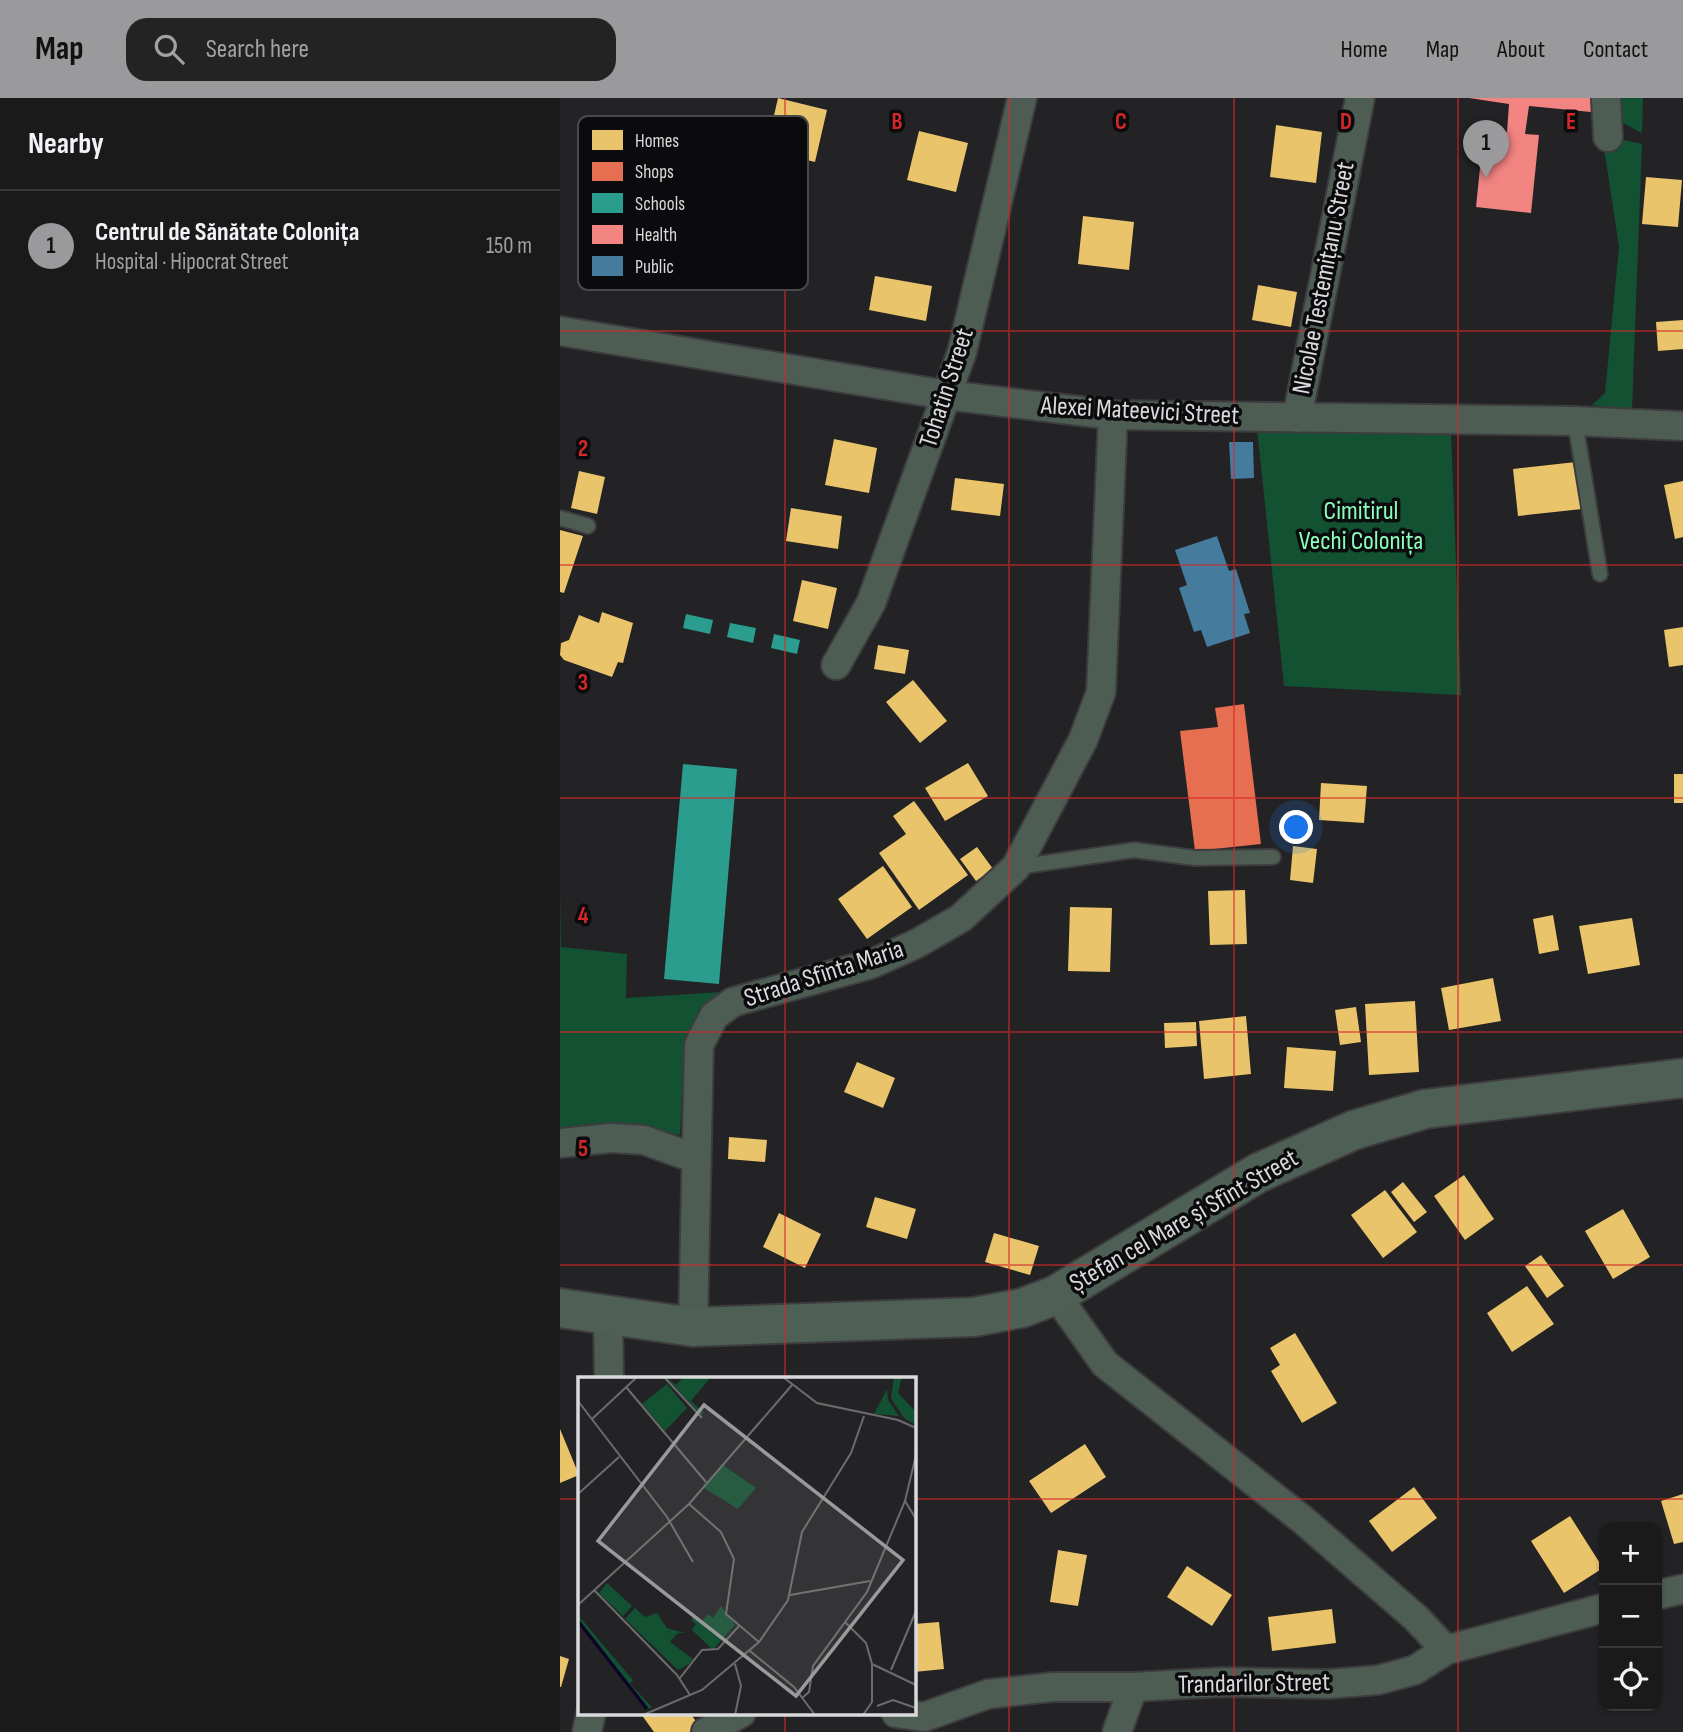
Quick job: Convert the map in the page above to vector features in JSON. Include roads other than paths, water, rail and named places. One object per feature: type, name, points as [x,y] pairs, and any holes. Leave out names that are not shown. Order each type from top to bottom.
[{"type":"street","name":"Tohatin Street","points":[[836,665],[871,603],[962,352],[1022,98]]},
{"type":"street","name":"Nicolae Testemițanu Street","points":[[1297,418],[1360,98]]},
{"type":"street","points":[[1606,98],[1608,137]]},
{"type":"street","name":"Alexei Mateevici Street","points":[[560,331],[946,395],[1113,415],[1575,421],[1683,426]]},
{"type":"street","name":"Strada Sfînta Maria","points":[[693,1327],[694,1158],[699,1045],[714,1016],[733,1002],[871,964],[916,944],[961,918],[1016,867],[1083,740],[1101,692],[1113,415]]},
{"type":"street","name":"Ștefan cel Mare și Sfînt Street","points":[[560,1308],[608,1317],[693,1327],[974,1317],[1022,1308],[1056,1295],[1258,1172],[1354,1130],[1425,1109],[1683,1078]]},
{"type":"street","points":[[560,1143],[611,1138],[644,1140],[694,1158]]},
{"type":"street","name":"Ștefan cel Mare și Sfînt Street","points":[[1056,1295],[1105,1364],[1303,1520],[1416,1618],[1446,1650]]},
{"type":"street","points":[[608,1317],[609,1377]]},
{"type":"street","points":[[1662,1594],[1683,1589]]},
{"type":"street","name":"Trandarilor Street","points":[[903,1714],[924,1717],[959,1702],[1001,1692],[1053,1687],[1133,1687],[1224,1682],[1328,1684],[1377,1680],[1415,1670],[1446,1650],[1599,1609]]},
{"type":"street","points":[[1117,1732],[1133,1687]]},
{"type":"street","points":[[587,1732],[592,1714]]},
{"type":"street","points":[[706,1732],[739,1714]]},
{"type":"lane","points":[[1575,421],[1600,574]]},
{"type":"lane","points":[[560,518],[588,526]]},
{"type":"lane","points":[[1016,867],[1133,850],[1195,858],[1273,857]]},
{"type":"place","name":"Centrul de Sănătate Colonița","points":[[1486,178]]},
{"type":"park label","name":"Cimitirul Vechi Colonița","points":[[1361,526]]}]
